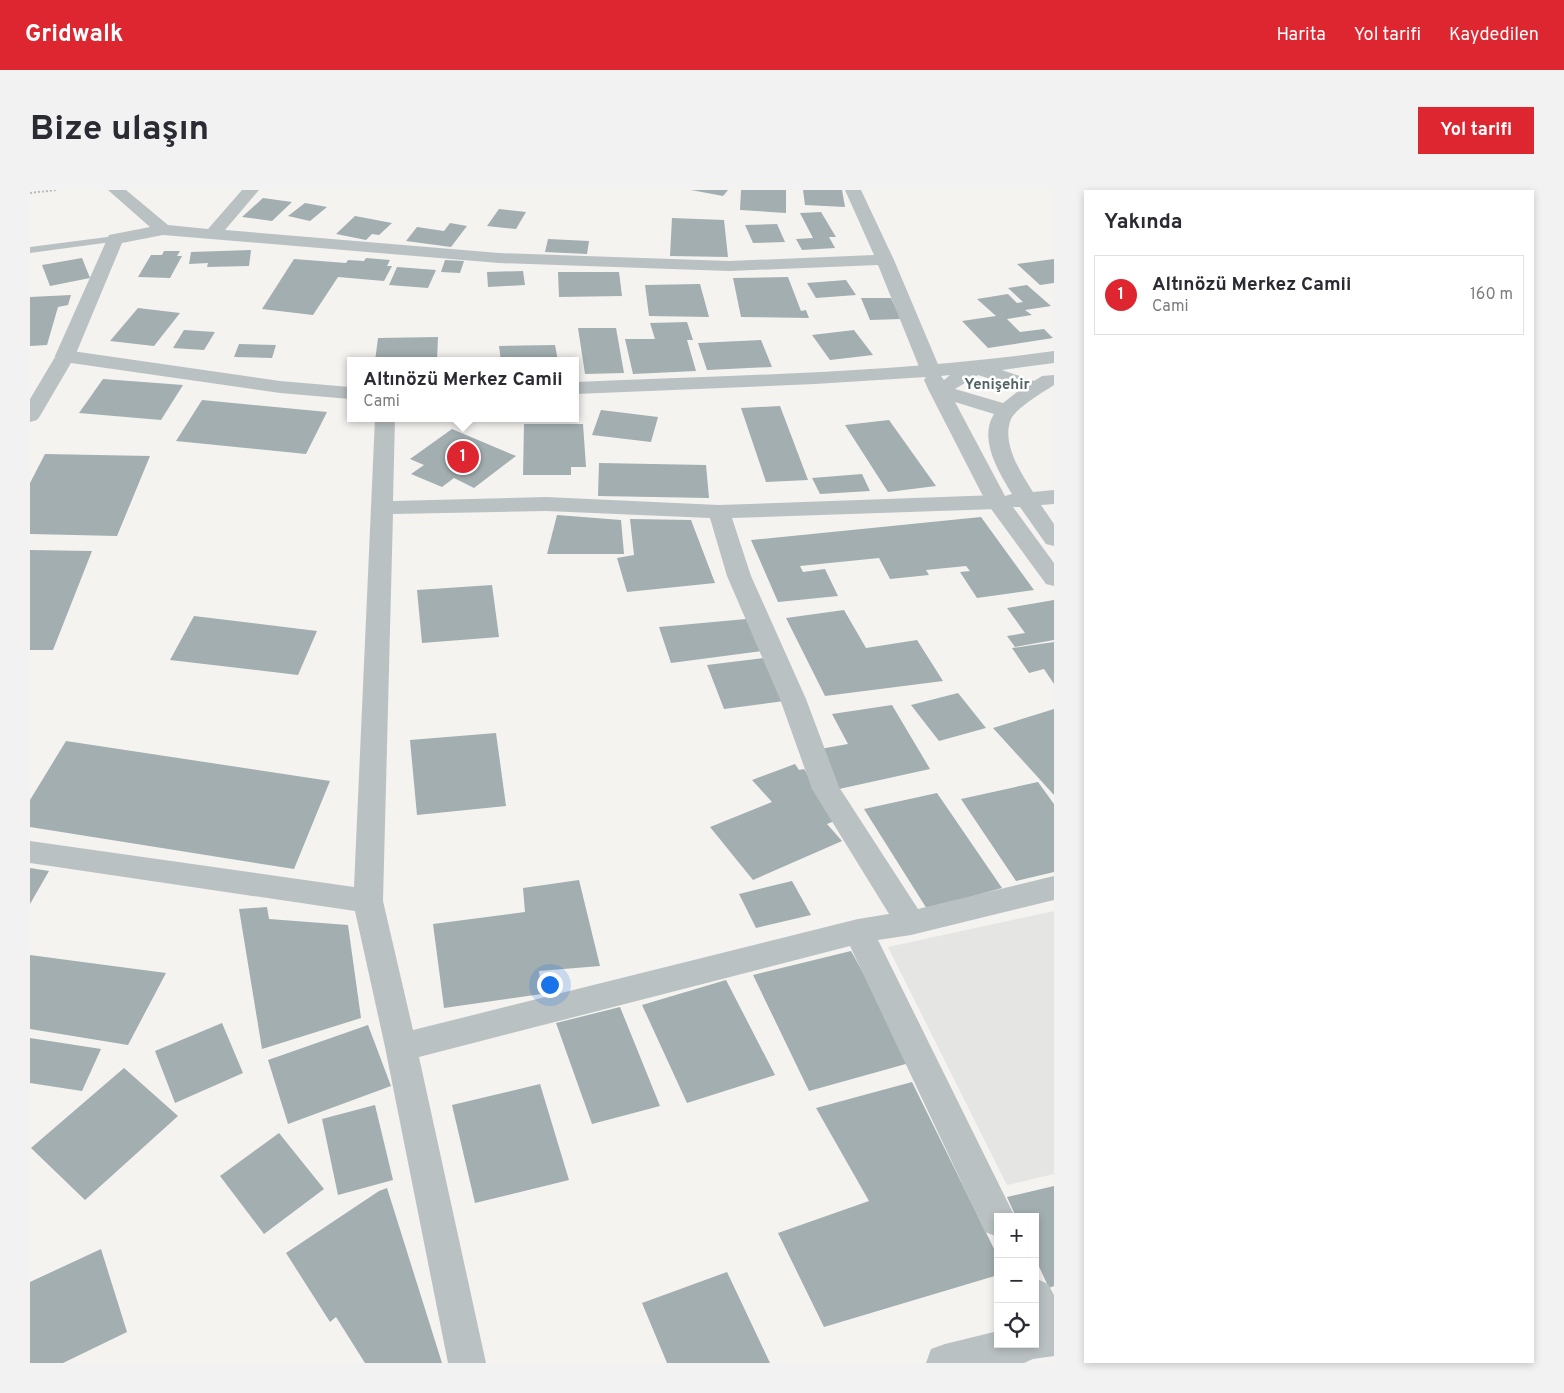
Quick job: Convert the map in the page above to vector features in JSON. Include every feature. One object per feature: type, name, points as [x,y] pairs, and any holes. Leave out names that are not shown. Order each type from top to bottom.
[{"type":"street","points":[[116,190],[163,230]]},
{"type":"street","points":[[212,235],[251,190]]},
{"type":"street","points":[[853,190],[885,260],[939,391],[997,502],[1054,579]]},
{"type":"street","points":[[30,416],[64,356],[115,239],[163,230],[508,258],[729,266],[885,260]]},
{"type":"street","points":[[64,356],[280,387],[347,393]]},
{"type":"street","points":[[579,388],[815,378],[976,368],[1054,357]]},
{"type":"street","points":[[976,368],[1036,388]]},
{"type":"street","points":[[939,391],[976,368]]},
{"type":"street","points":[[1054,376],[1007,411],[1000,420],[997,437],[1013,477],[1025,500],[1054,539]]},
{"type":"street","points":[[939,391],[1007,411]]},
{"type":"street","points":[[385,422],[384,508],[368,901],[401,1047],[467,1363]]},
{"type":"street","points":[[384,508],[546,504],[720,512],[997,502],[1054,497]]},
{"type":"street","points":[[720,512],[740,576],[792,698],[826,789],[910,923]]},
{"type":"street","points":[[30,852],[368,901]]},
{"type":"street","points":[[401,1047],[858,931],[910,923],[1054,888]]},
{"type":"street","points":[[858,931],[995,1213]]},
{"type":"street","points":[[1038,1303],[1054,1336],[1039,1340]]},
{"type":"street","points":[[945,1363],[1007,1348]]},
{"type":"lane","points":[[30,250],[115,239]]},
{"type":"path","points":[[30,193],[56,190]]},
{"type":"shaded area","points":[[1054,911],[1054,1174],[1007,1185],[888,947]]},
{"type":"building","points":[[691,190],[728,190],[723,196]]},
{"type":"building","points":[[741,190],[786,190],[786,213],[740,210]]},
{"type":"building","points":[[803,190],[842,190],[845,207],[805,205]]},
{"type":"building","points":[[263,198],[292,202],[272,221],[242,217]]},
{"type":"building","points":[[305,203],[327,207],[310,221],[288,216]]},
{"type":"building","points":[[499,209],[526,212],[516,229],[487,226]]},
{"type":"building","points":[[821,212],[836,237],[829,237],[835,248],[802,250],[796,239],[813,238],[800,213]]},
{"type":"building","points":[[355,216],[392,223],[379,235],[372,234],[366,240],[336,234]]},
{"type":"building","points":[[672,218],[724,220],[728,257],[670,256]]},
{"type":"building","points":[[450,223],[467,226],[451,247],[406,241],[417,227],[444,231]]},
{"type":"building","points":[[777,224],[785,242],[753,243],[745,225]]},
{"type":"building","points":[[548,239],[589,241],[587,254],[545,252]]},
{"type":"building","points":[[251,250],[249,266],[207,267],[208,263],[189,264],[191,252]]},
{"type":"building","points":[[164,251],[180,251],[177,256],[182,256],[170,278],[138,277],[151,255],[162,255]]},
{"type":"building","points":[[82,258],[90,278],[50,286],[42,265]]},
{"type":"building","points":[[366,258],[390,260],[387,266],[392,266],[384,281],[338,277],[313,315],[262,309],[294,259],[346,263],[348,260],[364,261]]},
{"type":"building","points":[[1054,259],[1054,283],[1040,285],[1017,264]]},
{"type":"building","points":[[445,260],[464,261],[460,273],[441,272]]},
{"type":"building","points":[[397,267],[436,270],[428,288],[389,285]]},
{"type":"building","points":[[523,271],[525,285],[488,287],[487,272]]},
{"type":"building","points":[[558,272],[619,272],[622,296],[559,297]]},
{"type":"building","points":[[788,277],[801,311],[806,310],[809,318],[741,317],[733,278]]},
{"type":"building","points":[[846,280],[856,295],[816,298],[807,283]]},
{"type":"building","points":[[700,284],[709,317],[649,316],[645,285]]},
{"type":"building","points":[[1027,285],[1051,306],[1025,310],[1032,315],[1007,319],[1020,332],[1044,329],[1053,338],[988,348],[962,321],[996,316],[977,299],[1008,294],[1017,303],[1023,302],[1008,288]]},
{"type":"building","points":[[71,295],[68,305],[58,307],[47,345],[30,346],[30,297]]},
{"type":"building","points":[[861,298],[891,298],[901,319],[870,320]]},
{"type":"building","points":[[138,308],[180,313],[154,346],[110,341]]},
{"type":"building","points":[[687,322],[693,340],[687,340],[696,371],[633,374],[625,339],[655,339],[650,323]]},
{"type":"building","points":[[578,328],[616,328],[624,373],[585,374]]},
{"type":"building","points":[[184,330],[215,332],[204,350],[173,348]]},
{"type":"building","points":[[854,330],[873,355],[830,360],[812,335]]},
{"type":"building","points":[[438,337],[437,357],[376,357],[378,338]]},
{"type":"building","points":[[761,340],[772,367],[707,370],[698,343]]},
{"type":"building","points":[[239,344],[276,345],[272,358],[234,357]]},
{"type":"building","points":[[555,345],[557,357],[500,357],[499,346]]},
{"type":"building","points":[[103,379],[183,385],[161,420],[79,413]]},
{"type":"building","points":[[202,400],[327,412],[306,454],[176,441]]},
{"type":"building","points":[[780,406],[808,480],[766,482],[741,408]]},
{"type":"building","points":[[601,410],[658,417],[651,442],[592,435]]},
{"type":"building","points":[[889,420],[936,486],[888,492],[845,425]]},
{"type":"building","points":[[524,424],[583,424],[586,467],[571,467],[571,475],[523,475]]},
{"type":"building","points":[[452,429],[516,456],[474,488],[454,478],[442,487],[411,474],[424,465],[410,459]]},
{"type":"building","points":[[45,454],[150,456],[117,536],[30,534],[30,483]]},
{"type":"building","points":[[599,463],[706,465],[709,498],[598,496]]},
{"type":"building","points":[[862,474],[870,491],[820,494],[812,478]]},
{"type":"building","points":[[557,515],[621,520],[624,554],[547,554]]},
{"type":"building","points":[[981,517],[1034,590],[977,598],[960,572],[970,571],[966,566],[926,570],[929,575],[890,579],[879,558],[800,566],[803,572],[825,569],[838,596],[778,602],[751,540]]},
{"type":"building","points":[[630,519],[691,520],[715,583],[627,592],[617,558],[634,555]]},
{"type":"building","points":[[30,550],[92,551],[53,650],[30,650]]},
{"type":"building","points":[[492,585],[499,637],[422,643],[417,590]]},
{"type":"building","points":[[1054,600],[1054,640],[1015,647],[1007,636],[1025,633],[1007,608]]},
{"type":"building","points":[[844,610],[866,648],[917,640],[943,681],[825,696],[786,618]]},
{"type":"building","points":[[194,616],[317,631],[298,675],[170,660]]},
{"type":"building","points":[[746,619],[762,651],[671,663],[659,627]]},
{"type":"building","points":[[1054,642],[1054,684],[1044,669],[1029,673],[1012,648]]},
{"type":"building","points":[[765,658],[784,701],[724,709],[707,665]]},
{"type":"building","points":[[958,693],[986,728],[939,741],[911,705]]},
{"type":"building","points":[[892,705],[930,769],[839,789],[820,749],[848,744],[832,714]]},
{"type":"building","points":[[1054,709],[1054,795],[993,728]]},
{"type":"building","points":[[496,733],[506,806],[417,815],[410,740]]},
{"type":"building","points":[[66,741],[330,781],[294,869],[30,827],[30,800]]},
{"type":"building","points":[[795,764],[799,770],[804,769],[837,820],[827,824],[842,841],[753,880],[710,827],[772,802],[752,780]]},
{"type":"building","points":[[1038,782],[1054,804],[1054,872],[1016,881],[961,799]]},
{"type":"building","points":[[937,793],[1002,888],[927,909],[864,809]]},
{"type":"building","points":[[30,868],[49,871],[30,904]]},
{"type":"building","points":[[579,880],[600,966],[539,971],[542,994],[444,1008],[433,924],[525,912],[523,888]]},
{"type":"building","points":[[792,881],[811,915],[756,928],[739,894]]},
{"type":"building","points":[[267,907],[269,919],[348,925],[361,1018],[262,1049],[239,909]]},
{"type":"building","points":[[851,951],[913,1062],[809,1091],[753,975]]},
{"type":"building","points":[[30,955],[166,973],[128,1045],[30,1029]]},
{"type":"building","points":[[726,980],[775,1075],[687,1103],[642,1005]]},
{"type":"building","points":[[620,1007],[660,1106],[592,1124],[556,1023]]},
{"type":"building","points":[[222,1023],[243,1073],[175,1103],[155,1051]]},
{"type":"building","points":[[368,1025],[391,1086],[288,1124],[268,1060]]},
{"type":"building","points":[[30,1038],[101,1049],[82,1091],[30,1083]]},
{"type":"building","points":[[124,1068],[178,1116],[85,1200],[31,1148]]},
{"type":"building","points":[[912,1082],[994,1249],[994,1276],[824,1327],[778,1233],[869,1201],[816,1108]]},
{"type":"building","points":[[540,1084],[569,1180],[475,1203],[452,1105]]},
{"type":"building","points":[[375,1105],[393,1180],[338,1195],[322,1119]]},
{"type":"building","points":[[279,1133],[324,1189],[264,1234],[220,1176]]},
{"type":"building","points":[[1054,1186],[1054,1286],[1049,1288],[1039,1267],[1039,1213],[1014,1213],[1007,1197]]},
{"type":"building","points":[[387,1188],[442,1363],[365,1363],[336,1317],[330,1322],[286,1253],[379,1191]]},
{"type":"building","points":[[101,1249],[127,1332],[63,1363],[30,1363],[30,1282]]},
{"type":"building","points":[[727,1272],[770,1363],[667,1363],[642,1303]]},
{"type":"place","name":"Altınözü Merkez Camii","points":[[463,457]]},
{"type":"district","name":"Yenişehir","points":[[997,384]]}]
